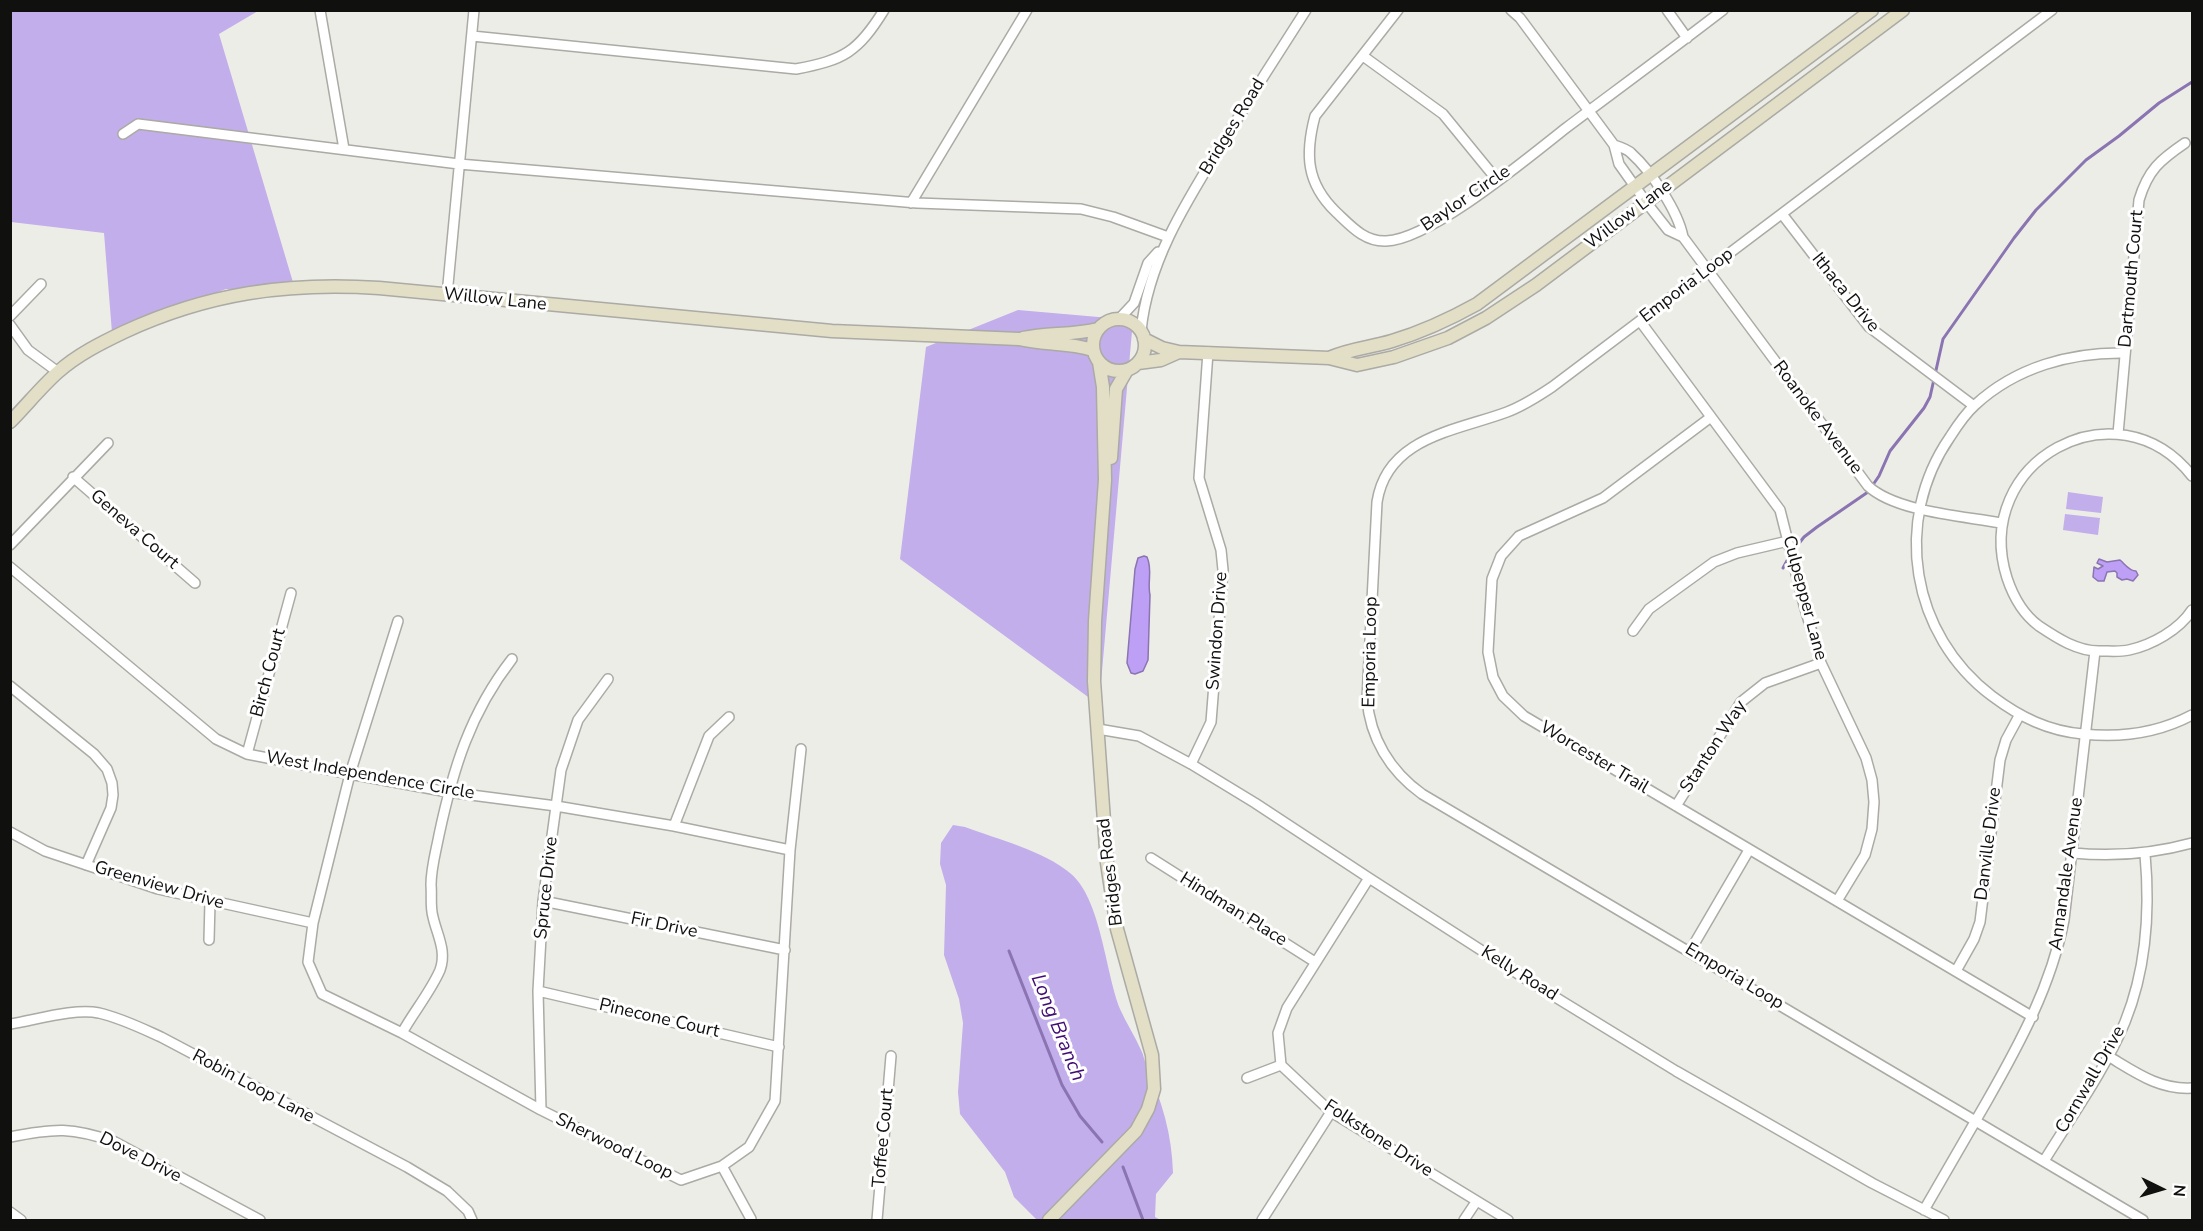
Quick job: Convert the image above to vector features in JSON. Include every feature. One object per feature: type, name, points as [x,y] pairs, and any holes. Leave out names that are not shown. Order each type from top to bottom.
[{"type":"street","points":[[320,10],[344,149]]},
{"type":"street","points":[[447,295],[474,10]]},
{"type":"street","points":[[471,36],[796,69],[828,63],[849,53],[868,36],[884,10]]},
{"type":"street","points":[[911,203],[1028,10]]},
{"type":"street","name":"Bridges Road","points":[[1143,335],[1143,308],[1166,242],[1209,164],[1306,10]]},
{"type":"street","name":"Baylor Circle","points":[[1398,10],[1315,116],[1310,136],[1309,163],[1315,184],[1325,201],[1358,233],[1368,238],[1385,241],[1412,234],[1471,200],[1723,10]]},
{"type":"street","points":[[1511,10],[1520,18],[1614,145]]},
{"type":"street","points":[[1667,10],[1687,38]]},
{"type":"street","name":"Willow Lane","points":[[1329,358],[1348,350],[1390,342],[1442,323],[1477,304],[1872,10]]},
{"type":"street","name":"Willow Lane","points":[[1143,335],[1162,348],[1179,352],[1329,358],[1357,365],[1394,357],[1448,338],[1486,318],[1536,285],[1903,10]]},
{"type":"street","name":"Emporia Loop","points":[[2052,10],[1535,398],[1506,412],[1421,441],[1406,451],[1389,470],[1380,488],[1377,502],[1367,699],[1371,724],[1379,745],[1390,764],[1412,786],[2143,1221]]},
{"type":"street","points":[[1363,56],[1443,114],[1497,180]]},
{"type":"street","points":[[123,134],[138,124],[459,164],[911,203],[1082,209],[1113,217],[1166,242]]},
{"type":"street","name":"Dartmouth Court","points":[[2118,434],[2139,200],[2144,183],[2152,169],[2167,155],[2186,143]]},
{"type":"street","name":"Roanoke Avenue","points":[[1614,145],[1630,152],[1662,191],[1680,222],[1683,237],[1868,486],[1882,497],[1899,504],[2001,523]]},
{"type":"street","name":"Roanoke Avenue","points":[[1614,145],[1618,164],[1646,202],[1668,230],[1683,237]]},
{"type":"street","name":"Ithaca Drive","points":[[1782,214],[1869,327],[1974,406]]},
{"type":"street","name":"Bridges Road","points":[[1119,319],[1134,303],[1148,264],[1166,242]]},
{"type":"street","points":[[10,316],[41,284]]},
{"type":"street","name":"Willow Lane","points":[[10,422],[58,372],[90,350],[136,326],[186,308],[235,295],[284,287],[334,285],[832,331],[1019,339],[1038,344],[1076,344],[1093,350]]},
{"type":"street","points":[[1119,319],[1132,322],[1143,335],[1144,351],[1138,363],[1127,370],[1109,370],[1099,362],[1093,350],[1092,341],[1098,329],[1107,321],[1119,319]]},
{"type":"street","name":"Culpepper Lane","points":[[1640,321],[1780,510],[1821,663],[1866,758],[1872,780],[1874,802],[1872,829],[1864,855],[1838,902]]},
{"type":"street","points":[[10,325],[28,350],[58,372]]},
{"type":"street","name":"Willow Lane","points":[[1019,339],[1098,329]]},
{"type":"street","name":"Willow Lane","points":[[1138,363],[1161,360],[1179,352]]},
{"type":"street","name":"Swindon Drive","points":[[1191,764],[1211,722],[1223,570],[1221,550],[1199,478],[1208,352]]},
{"type":"street","points":[[2126,353],[2096,352],[2046,363],[2009,380],[1974,406],[1941,450],[1931,470],[1920,508],[1916,537],[1917,567],[1923,598],[1935,628],[1950,655],[1968,676],[2019,716],[2054,729],[2085,734],[2125,736],[2147,732],[2193,715]]},
{"type":"street","name":"Bridges Road","points":[[1048,1221],[1136,1131],[1148,1109],[1154,1089],[1152,1055],[1125,965],[1111,896],[1094,681],[1095,621],[1105,480],[1103,387],[1099,362]]},
{"type":"street","name":"Bridges Road","points":[[1105,480],[1111,456],[1116,389],[1127,370]]},
{"type":"street","name":"Worcester Trail","points":[[1711,417],[1603,498],[1519,536],[1501,556],[1492,579],[1488,652],[1493,677],[1503,696],[1524,716],[2033,1017]]},
{"type":"street","points":[[2193,476],[2181,462],[2152,443],[2118,434],[2086,436],[2056,447],[2031,466],[2012,492],[2001,523],[2001,558],[2011,592],[2032,621],[2061,641],[2095,651],[2129,650],[2161,638],[2193,610]]},
{"type":"street","points":[[10,545],[108,443]]},
{"type":"street","name":"Geneva Court","points":[[73,477],[195,584]]},
{"type":"street","points":[[1633,631],[1649,609],[1714,562],[1737,553],[1788,541]]},
{"type":"street","name":"West Independence Circle","points":[[10,567],[216,739],[247,754],[448,792],[674,825],[790,850]]},
{"type":"street","name":"Birch Court","points":[[247,754],[291,593]]},
{"type":"street","name":"Sherwood Loop","points":[[398,621],[350,774],[313,923],[308,962],[322,994],[402,1033],[541,1110],[681,1180],[722,1166],[749,1148],[776,1101],[790,850],[801,749]]},
{"type":"street","name":"Annandale Avenue","points":[[1924,1210],[2033,1017],[2050,975],[2064,920],[2095,651]]},
{"type":"street","points":[[402,1033],[440,969],[443,954],[441,939],[432,915],[431,882],[448,792],[479,710],[492,685],[512,659]]},
{"type":"street","name":"Stanton Way","points":[[1676,806],[1741,702],[1765,683],[1821,663]]},
{"type":"street","name":"Spruce Drive","points":[[541,1110],[538,991],[543,901],[561,770],[578,720],[608,679]]},
{"type":"street","points":[[10,686],[94,754],[106,770],[113,789],[111,808],[86,865]]},
{"type":"street","name":"Danville Drive","points":[[1956,971],[1974,939],[1980,922],[2000,760],[2006,740],[2019,716]]},
{"type":"street","points":[[674,825],[709,736],[729,717]]},
{"type":"street","name":"Kelly Road","points":[[1098,729],[1139,736],[1191,764],[1255,803],[1369,879],[1676,1071],[1872,1183],[1944,1221]]},
{"type":"street","name":"Greenview Drive","points":[[10,832],[45,851],[158,889],[313,923]]},
{"type":"street","points":[[2073,853],[2145,854],[2193,843]]},
{"type":"street","points":[[1690,951],[1749,850]]},
{"type":"street","name":"Cornwall Drive","points":[[2044,1161],[2108,1056],[2130,1008],[2142,962],[2145,930],[2145,854]]},
{"type":"street","name":"Hindman Place","points":[[1150,858],[1315,962]]},
{"type":"street","points":[[1246,1078],[1281,1065],[1278,1033],[1287,1008],[1369,879]]},
{"type":"street","name":"Fir Drive","points":[[543,901],[785,950]]},
{"type":"street","points":[[209,940],[210,902]]},
{"type":"street","name":"Pinecone Court","points":[[538,991],[779,1047]]},
{"type":"street","name":"Robin Loop Lane","points":[[10,1024],[74,1013],[97,1013],[125,1021],[161,1037],[407,1167],[447,1191],[468,1211],[472,1221]]},
{"type":"street","name":"Toffee Court","points":[[877,1221],[891,1056]]},
{"type":"street","points":[[2108,1056],[2156,1084],[2171,1088],[2193,1088]]},
{"type":"street","name":"Folkstone Drive","points":[[1281,1065],[1331,1112],[1508,1221]]},
{"type":"street","points":[[1262,1221],[1331,1112]]},
{"type":"street","name":"Dove Drive","points":[[10,1137],[63,1130],[95,1135],[115,1142],[260,1221]]},
{"type":"street","points":[[722,1166],[751,1219]]},
{"type":"street","points":[[1464,1221],[1476,1202]]},
{"type":"street","points":[[10,1212],[21,1221]]},
{"type":"shaded area","points":[[11,11],[258,11],[219,34],[295,289],[226,289],[170,310],[113,345],[104,233],[11,222]]},
{"type":"shaded area","points":[[1018,310],[1133,320],[1099,705],[900,559],[926,347]]},
{"type":"shaded area","points":[[2068,492],[2103,497],[2101,513],[2066,509]]},
{"type":"shaded area","points":[[2065,514],[2100,518],[2098,535],[2063,530]]},
{"type":"shaded area","points":[[1144,556],[1149,562],[1150,571],[1148,660],[1143,671],[1135,674],[1131,673],[1127,663],[1135,569],[1138,558]]},
{"type":"shaded area","points":[[2099,559],[2107,562],[2120,560],[2138,575],[2133,581],[2122,580],[2117,577],[2115,571],[2107,572],[2104,581],[2098,581],[2093,577],[2094,567],[2098,569],[2103,566],[2097,563]]},
{"type":"shaded area","points":[[953,825],[1005,841],[1047,858],[1070,873],[1089,899],[1120,1009],[1142,1052],[1162,1106],[1168,1132],[1173,1173],[1156,1194],[1155,1217],[1161,1220],[1037,1220],[1014,1197],[1005,1172],[960,1114],[958,1092],[963,1023],[959,999],[944,955],[946,885],[940,864],[941,843]]},
{"type":"waterway","points":[[1793,551],[1804,537],[1868,492],[1879,476],[1890,451],[1930,397],[1943,339],[2036,210],[2086,160],[2159,103],[2192,82]]},
{"type":"waterway","points":[[1783,568],[1789,557]]},
{"type":"waterway","name":"Long Branch","points":[[1009,951],[1062,1085],[1080,1116],[1102,1142]]},
{"type":"waterway","name":"Long Branch","points":[[1123,1167],[1143,1220]]}]
